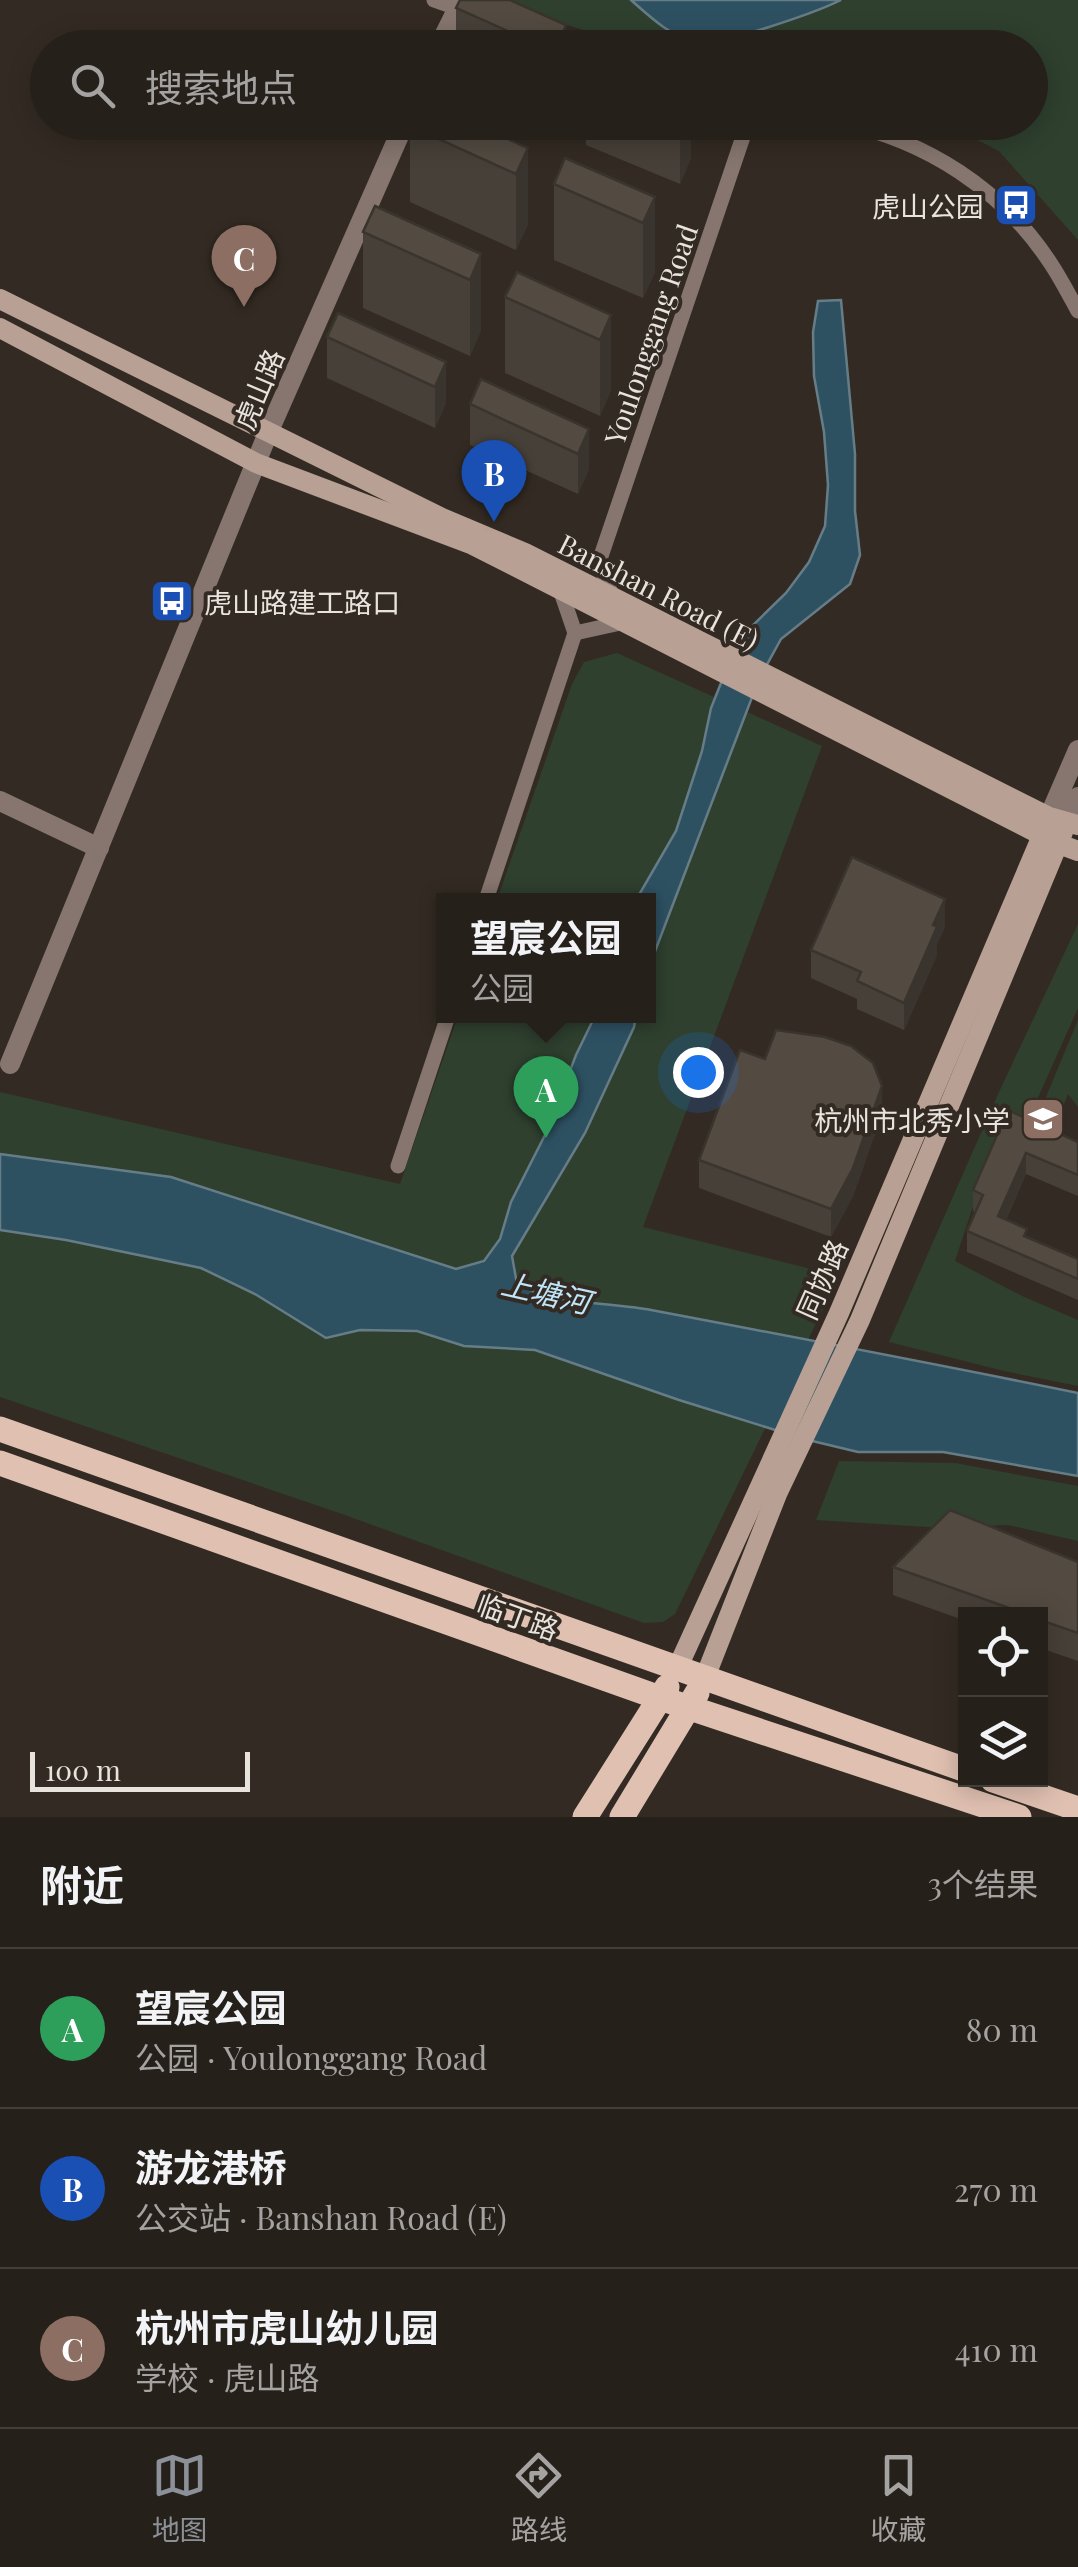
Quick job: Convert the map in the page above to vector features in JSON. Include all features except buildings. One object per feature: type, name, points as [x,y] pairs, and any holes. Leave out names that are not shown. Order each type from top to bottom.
[{"type":"main road","name":"Banshan Road (E)","points":[[0,299],[442,518],[485,534],[625,622],[724,664]]},
{"type":"main road","name":"Banshan Road (E)","points":[[0,328],[256,463],[613,598],[724,664],[1062,832]]},
{"type":"main road","name":"同协路","points":[[622,1817],[704,1680],[769,1490],[839,1313],[1062,832]]},
{"type":"main road","name":"同协路","points":[[585,1817],[677,1669],[860,1320],[1062,832]]},
{"type":"main road","name":"临丁路","points":[[0,1430],[958,1767]]},
{"type":"main road","name":"临丁路","points":[[0,1463],[660,1698],[1020,1817]]},
{"type":"main road","points":[[1013,1787],[1078,1809]]},
{"type":"street","points":[[434,0],[459,4],[489,20]]},
{"type":"street","points":[[447,30],[459,4]]},
{"type":"street","name":"虎山路","points":[[98,848],[268,433],[397,140]]},
{"type":"street","name":"Youlonggang Road","points":[[599,562],[742,140]]},
{"type":"street","points":[[895,140],[959,169],[1009,211],[1051,264],[1078,311]]},
{"type":"street","points":[[488,893],[575,633],[562,581],[599,562],[613,598]]},
{"type":"street","points":[[575,633],[625,622]]},
{"type":"street","name":"同协路","points":[[1062,832],[1078,750]]},
{"type":"street","name":"同协路","points":[[1062,832],[1078,797]]},
{"type":"street","points":[[0,801],[98,848],[10,1064]]},
{"type":"street","points":[[398,1166],[446,1023]]},
{"type":"green space","points":[[489,0],[1078,0],[1078,240],[999,151],[977,140],[1048,140],[1048,30],[580,29]]},
{"type":"green space","points":[[617,653],[822,746],[643,1227],[839,1276],[675,1614],[663,1622],[644,1623],[0,1397],[0,1092],[400,1184],[456,1023],[656,1023],[656,893],[499,893],[572,684],[584,662]]},
{"type":"green space","points":[[1078,924],[1078,1008],[1028,1120],[975,1200],[955,1261],[1078,1320],[1078,1386],[889,1342]]},
{"type":"green space","points":[[1078,1020],[1078,1107],[1068,1094],[1055,1128],[1036,1121]]},
{"type":"green space","points":[[839,1461],[955,1463],[1078,1486],[1078,1541],[1008,1525],[944,1528],[816,1520]]},
{"type":"water","points":[[631,0],[841,0],[760,30],[669,30]]},
{"type":"water","points":[[841,300],[860,555],[850,584],[781,639],[759,679],[656,949],[656,893],[640,893],[676,831],[702,751],[711,708],[748,630],[786,593],[809,562],[825,526],[828,485],[814,376],[813,332],[818,301]]},
{"type":"water","points":[[592,1023],[635,1023],[585,1133],[512,1256],[517,1284],[548,1296],[651,1310],[1078,1393],[1078,1476],[943,1452],[858,1452],[679,1400],[535,1350],[464,1346],[417,1331],[360,1330],[326,1338],[255,1294],[201,1268],[0,1230],[0,1154],[171,1177],[456,1269],[484,1261],[500,1239],[511,1202],[546,1133]]},
{"type":"place","name":"虎山公园","points":[[1016,205]]},
{"type":"place","name":"杭州市虎山幼儿园","points":[[244,307]]},
{"type":"place","name":"游龙港桥","points":[[494,522]]},
{"type":"place","name":"虎山路建工路口","points":[[172,601]]},
{"type":"place","name":"杭州市北秀小学","points":[[1043,1119]]},
{"type":"place","name":"望宸公园","points":[[546,1138]]},
{"type":"water label","name":"上塘河","points":[[546,1292]]}]
